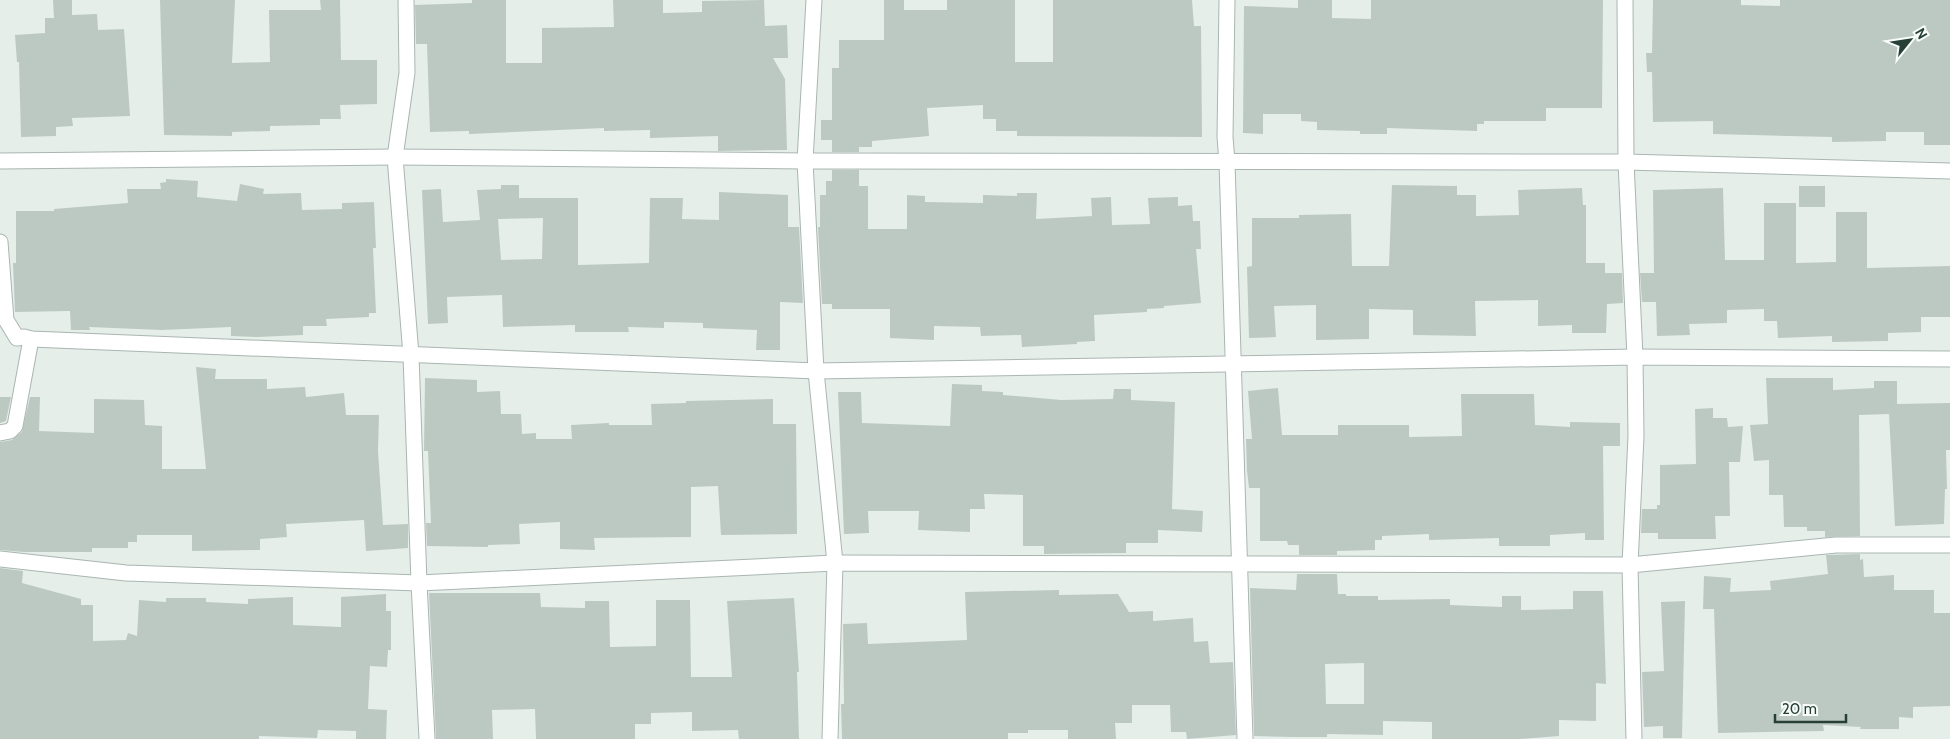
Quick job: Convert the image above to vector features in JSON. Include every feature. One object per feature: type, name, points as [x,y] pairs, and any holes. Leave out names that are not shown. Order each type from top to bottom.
[{"type":"street","points":[[406,0],[407,73],[395,157],[411,355],[418,583],[427,739]]},
{"type":"street","points":[[814,0],[805,161],[816,371],[835,563],[830,739]]},
{"type":"street","points":[[1227,0],[1225,137],[1228,162],[1245,739]]},
{"type":"street","points":[[1624,0],[1626,162],[1635,357],[1636,436],[1630,564],[1634,739]]},
{"type":"street","points":[[0,161],[395,157],[805,161],[1626,162],[1950,172]]},
{"type":"street","points":[[0,242],[6,320],[17,338],[31,339],[816,371],[1635,357],[1950,358]]},
{"type":"street","points":[[0,433],[10,431],[15,426],[31,339]]},
{"type":"street","points":[[0,559],[126,573],[418,583],[835,563],[1630,564],[1836,545],[1950,545]]},
{"type":"building","points":[[53,0],[72,0],[72,15],[97,14],[98,30],[124,29],[130,116],[72,118],[73,126],[56,127],[56,136],[21,137],[19,62],[17,62],[15,35],[45,33],[45,18],[54,18]]},
{"type":"building","points":[[160,0],[235,0],[232,63],[270,62],[269,10],[321,10],[320,0],[340,0],[341,60],[377,60],[377,104],[340,105],[341,119],[320,119],[320,125],[270,126],[270,131],[232,132],[232,136],[164,135]]},
{"type":"building","points":[[472,0],[506,0],[506,63],[542,63],[542,28],[614,27],[613,0],[663,0],[663,13],[702,12],[702,1],[764,0],[765,26],[787,25],[788,58],[773,58],[785,79],[787,150],[718,151],[718,136],[650,138],[650,130],[604,131],[604,128],[469,134],[469,131],[430,132],[427,44],[416,44],[415,5],[472,3]]},
{"type":"building","points":[[884,0],[904,0],[904,10],[947,10],[947,0],[1015,0],[1015,62],[1053,62],[1053,0],[1192,0],[1194,26],[1201,26],[1202,137],[1017,136],[1017,131],[996,131],[996,119],[983,119],[983,105],[927,108],[929,136],[872,141],[872,147],[859,147],[859,152],[832,152],[832,140],[821,140],[821,120],[832,120],[832,68],[839,68],[839,40],[884,40]]},
{"type":"building","points":[[1298,0],[1332,0],[1332,18],[1371,19],[1371,0],[1603,0],[1602,108],[1546,108],[1546,121],[1484,121],[1484,124],[1477,124],[1477,131],[1387,128],[1387,134],[1360,134],[1360,131],[1317,130],[1317,122],[1301,121],[1301,114],[1263,114],[1263,134],[1243,133],[1244,6],[1298,8]]},
{"type":"building","points":[[1653,0],[1741,0],[1741,5],[1780,6],[1780,0],[1950,0],[1950,145],[1924,145],[1924,132],[1886,132],[1886,141],[1832,142],[1832,137],[1713,134],[1713,121],[1653,122],[1652,72],[1647,72],[1646,53],[1652,53]]},
{"type":"building","points":[[832,170],[859,170],[859,186],[868,186],[868,229],[907,229],[907,195],[925,196],[925,202],[983,203],[983,195],[1017,196],[1017,193],[1037,193],[1036,219],[1092,216],[1091,198],[1111,197],[1112,225],[1150,224],[1148,198],[1178,197],[1178,206],[1192,205],[1193,221],[1200,221],[1201,249],[1196,249],[1201,303],[1164,306],[1164,308],[1147,309],[1147,312],[1094,315],[1095,341],[1077,342],[1077,344],[1022,347],[1021,335],[981,336],[980,327],[934,326],[934,340],[890,338],[890,309],[832,309],[832,304],[822,304],[818,227],[820,227],[820,195],[826,195],[826,181],[832,181]]},
{"type":"building","points":[[166,179],[198,181],[197,197],[237,201],[240,184],[264,189],[263,194],[301,193],[302,210],[342,209],[342,203],[374,202],[376,248],[373,248],[376,313],[369,313],[369,317],[326,319],[327,326],[303,326],[303,335],[257,337],[231,336],[231,327],[162,330],[89,327],[90,330],[71,330],[70,311],[15,312],[13,263],[16,263],[16,211],[54,211],[54,209],[128,203],[127,189],[161,189],[160,183],[166,182]]},
{"type":"building","points":[[501,185],[519,185],[519,198],[578,198],[578,265],[649,263],[650,198],[683,198],[682,219],[719,220],[719,192],[788,195],[788,227],[799,227],[803,303],[780,302],[780,350],[756,350],[757,330],[703,328],[703,323],[664,322],[664,328],[628,327],[629,332],[575,332],[575,325],[503,327],[502,295],[447,297],[448,323],[428,324],[422,190],[441,189],[443,222],[480,220],[477,190],[501,189]],"holes":[[[543,218],[542,259],[501,260],[498,219]]]},
{"type":"building","points":[[1392,185],[1457,186],[1457,195],[1476,195],[1476,216],[1519,215],[1518,190],[1582,188],[1583,205],[1586,205],[1586,263],[1605,263],[1605,273],[1622,273],[1623,303],[1607,304],[1606,333],[1572,333],[1572,325],[1538,326],[1538,300],[1475,301],[1476,336],[1413,335],[1413,310],[1369,309],[1369,339],[1316,340],[1316,305],[1274,306],[1276,337],[1249,338],[1247,267],[1252,266],[1252,218],[1299,218],[1299,215],[1351,214],[1352,266],[1389,266]]},
{"type":"building","points":[[1799,186],[1825,186],[1825,207],[1799,207]]},
{"type":"building","points":[[1723,188],[1725,260],[1764,260],[1764,203],[1796,203],[1796,263],[1836,262],[1836,212],[1867,212],[1867,268],[1950,266],[1950,317],[1921,317],[1921,332],[1888,333],[1888,341],[1832,342],[1832,336],[1778,338],[1777,321],[1764,321],[1764,309],[1727,310],[1727,323],[1689,324],[1690,335],[1657,336],[1656,302],[1642,302],[1640,273],[1654,273],[1653,190]]},
{"type":"building","points":[[196,367],[216,369],[215,379],[267,379],[267,389],[305,387],[306,397],[344,393],[346,415],[379,415],[378,451],[383,525],[408,524],[408,548],[366,551],[364,520],[286,524],[287,537],[260,539],[260,550],[192,551],[192,535],[137,535],[137,542],[128,542],[128,548],[92,548],[92,552],[0,550],[0,442],[12,440],[22,432],[30,397],[40,397],[39,431],[94,433],[94,399],[144,400],[145,425],[162,426],[162,469],[206,469]]},
{"type":"building","points":[[425,378],[477,380],[477,392],[500,391],[501,414],[521,414],[522,434],[536,433],[536,439],[572,439],[571,425],[609,423],[609,425],[652,425],[651,404],[686,403],[686,401],[773,399],[773,424],[796,424],[797,534],[721,535],[718,486],[691,487],[691,537],[594,538],[595,550],[560,549],[560,522],[519,524],[520,544],[488,545],[488,547],[427,546],[426,523],[431,523],[428,451],[424,451]]},
{"type":"building","points":[[1766,378],[1833,378],[1833,390],[1874,388],[1874,381],[1897,381],[1897,404],[1950,403],[1950,450],[1946,450],[1947,489],[1945,489],[1944,524],[1895,526],[1889,414],[1859,415],[1860,536],[1825,537],[1825,531],[1807,531],[1807,527],[1784,527],[1783,495],[1769,495],[1769,460],[1754,461],[1750,425],[1768,424]]},
{"type":"building","points":[[952,384],[982,385],[982,391],[1003,392],[1003,395],[1061,400],[1113,399],[1114,389],[1131,389],[1131,400],[1175,402],[1172,509],[1203,511],[1202,532],[1158,530],[1158,543],[1126,543],[1126,553],[1044,554],[1044,546],[1023,546],[1023,495],[984,494],[985,509],[970,509],[970,532],[918,530],[919,511],[868,511],[869,533],[844,534],[838,392],[861,392],[862,423],[950,426]]},
{"type":"building","points":[[1278,388],[1282,435],[1338,435],[1338,425],[1409,425],[1409,437],[1462,436],[1461,394],[1534,394],[1535,425],[1570,427],[1570,422],[1620,423],[1620,446],[1603,446],[1604,540],[1585,540],[1585,533],[1550,535],[1550,546],[1499,546],[1499,538],[1429,540],[1429,534],[1382,536],[1382,540],[1375,540],[1375,550],[1337,551],[1337,555],[1299,555],[1299,545],[1288,545],[1287,541],[1260,541],[1260,488],[1249,488],[1247,471],[1246,439],[1252,439],[1248,391]]},
{"type":"building","points":[[0,397],[11,397],[6,421],[0,423]]},
{"type":"building","points":[[1713,408],[1713,418],[1727,418],[1728,427],[1743,426],[1740,462],[1729,462],[1730,516],[1715,516],[1716,539],[1658,539],[1658,533],[1641,533],[1642,509],[1657,509],[1657,505],[1660,505],[1660,465],[1696,464],[1695,409]]},
{"type":"building","points":[[1860,554],[1860,560],[1863,559],[1864,577],[1894,575],[1894,590],[1934,590],[1934,613],[1950,613],[1950,706],[1913,707],[1913,718],[1899,717],[1899,729],[1860,729],[1861,727],[1823,725],[1824,731],[1718,733],[1714,609],[1703,609],[1704,576],[1731,578],[1730,592],[1771,590],[1770,581],[1828,574],[1826,555]]},
{"type":"building","points":[[0,568],[23,571],[22,583],[81,599],[81,605],[93,605],[93,641],[126,640],[128,633],[137,636],[139,600],[166,602],[166,598],[206,598],[206,602],[248,604],[248,599],[293,597],[293,625],[341,627],[341,597],[386,594],[386,611],[391,611],[391,650],[388,650],[387,667],[370,666],[368,709],[387,710],[386,739],[356,739],[356,731],[318,730],[317,738],[259,736],[259,739],[0,739]]},
{"type":"building","points":[[1297,574],[1337,574],[1338,594],[1346,594],[1346,596],[1378,596],[1378,600],[1450,599],[1450,605],[1502,607],[1502,596],[1521,596],[1521,610],[1573,609],[1573,591],[1603,591],[1606,684],[1596,683],[1596,721],[1559,720],[1559,736],[1520,739],[1432,739],[1432,722],[1383,721],[1383,735],[1327,734],[1327,737],[1254,736],[1250,588],[1296,590]],"holes":[[[1364,663],[1364,704],[1326,704],[1325,664]]]},
{"type":"building","points":[[1059,590],[1059,595],[1118,594],[1129,612],[1153,611],[1153,621],[1193,618],[1194,642],[1208,641],[1210,663],[1233,662],[1236,735],[1187,739],[1186,732],[1171,732],[1170,705],[1132,705],[1132,723],[1115,723],[1116,739],[1068,739],[1068,730],[1028,730],[1028,733],[1008,733],[1008,739],[842,739],[841,704],[844,704],[843,624],[867,623],[868,644],[967,640],[965,592]]},
{"type":"building","points":[[429,593],[540,593],[541,607],[585,608],[585,601],[609,601],[610,647],[656,646],[656,600],[690,600],[691,677],[732,677],[727,601],[794,598],[799,672],[797,672],[799,739],[739,739],[738,730],[692,731],[692,712],[651,713],[651,724],[635,724],[635,739],[536,739],[535,709],[492,710],[493,739],[436,739]]},
{"type":"building","points":[[1685,601],[1682,738],[1663,738],[1663,726],[1644,727],[1642,672],[1664,671],[1661,602]]}]
